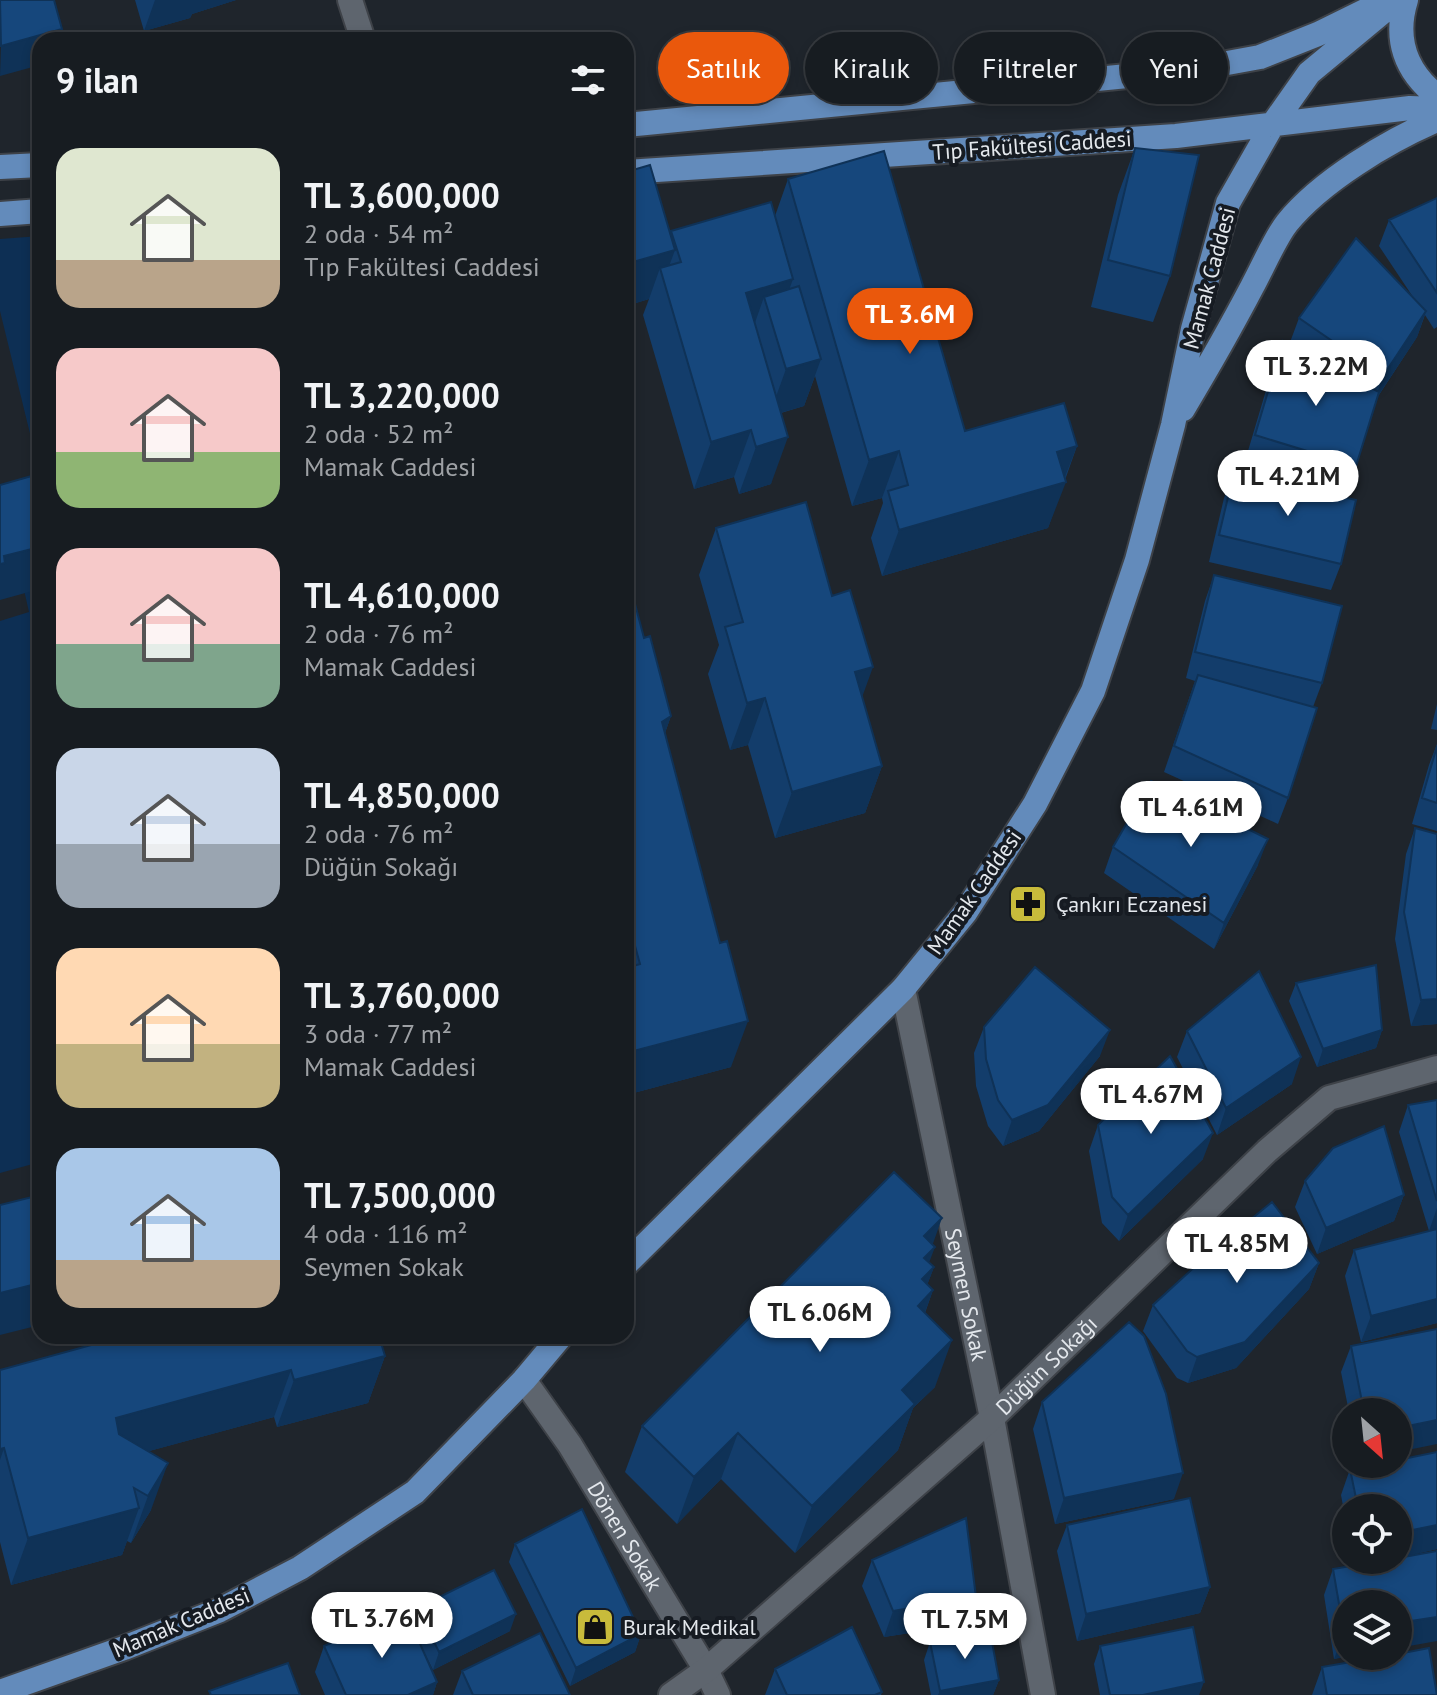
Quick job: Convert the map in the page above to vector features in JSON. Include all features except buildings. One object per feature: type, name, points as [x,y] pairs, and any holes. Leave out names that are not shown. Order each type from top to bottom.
[{"type":"main road","points":[[634,124],[1189,70],[1260,57],[1318,34],[1388,0]]},
{"type":"main road","name":"Mamak Caddesi","points":[[634,1256],[903,989],[965,913],[1035,804],[1093,691],[1137,560],[1173,425],[1193,329],[1228,203],[1273,124],[1309,73],[1397,0]]},
{"type":"main road","points":[[1406,0],[1400,34],[1404,52],[1422,83],[1437,96]]},
{"type":"main road","name":"Tıp Fakültesi Caddesi","points":[[634,171],[1176,136],[1410,108],[1437,109]]},
{"type":"main road","name":"Mamak Caddesi","points":[[1173,425],[1286,224],[1319,191],[1360,162],[1437,120]]},
{"type":"main road","points":[[0,167],[32,165]]},
{"type":"main road","points":[[0,214],[32,212]]},
{"type":"main road","name":"Mamak Caddesi","points":[[0,1692],[220,1610],[300,1568],[415,1492],[524,1380],[554,1344]]},
{"type":"street","points":[[350,0],[360,32]]},
{"type":"street","name":"Seymen Sokak","points":[[903,989],[992,1418],[1043,1695]]},
{"type":"street","name":"Düğün Sokağı","points":[[671,1695],[706,1670],[992,1418],[1267,1151],[1329,1098],[1437,1068]]},
{"type":"street","name":"Dönen Sokak","points":[[524,1380],[570,1445],[706,1670],[718,1695]]},
{"type":"shaded area","points":[[32,237],[32,442],[0,311],[0,239]]},
{"type":"shaded area","points":[[32,520],[32,1164],[0,1173],[0,621],[29,612],[10,528]]},
{"type":"place","name":"Çankırı Eczanesi","points":[[1028,904]]},
{"type":"place","name":"Burak Medikal","points":[[595,1627]]}]
